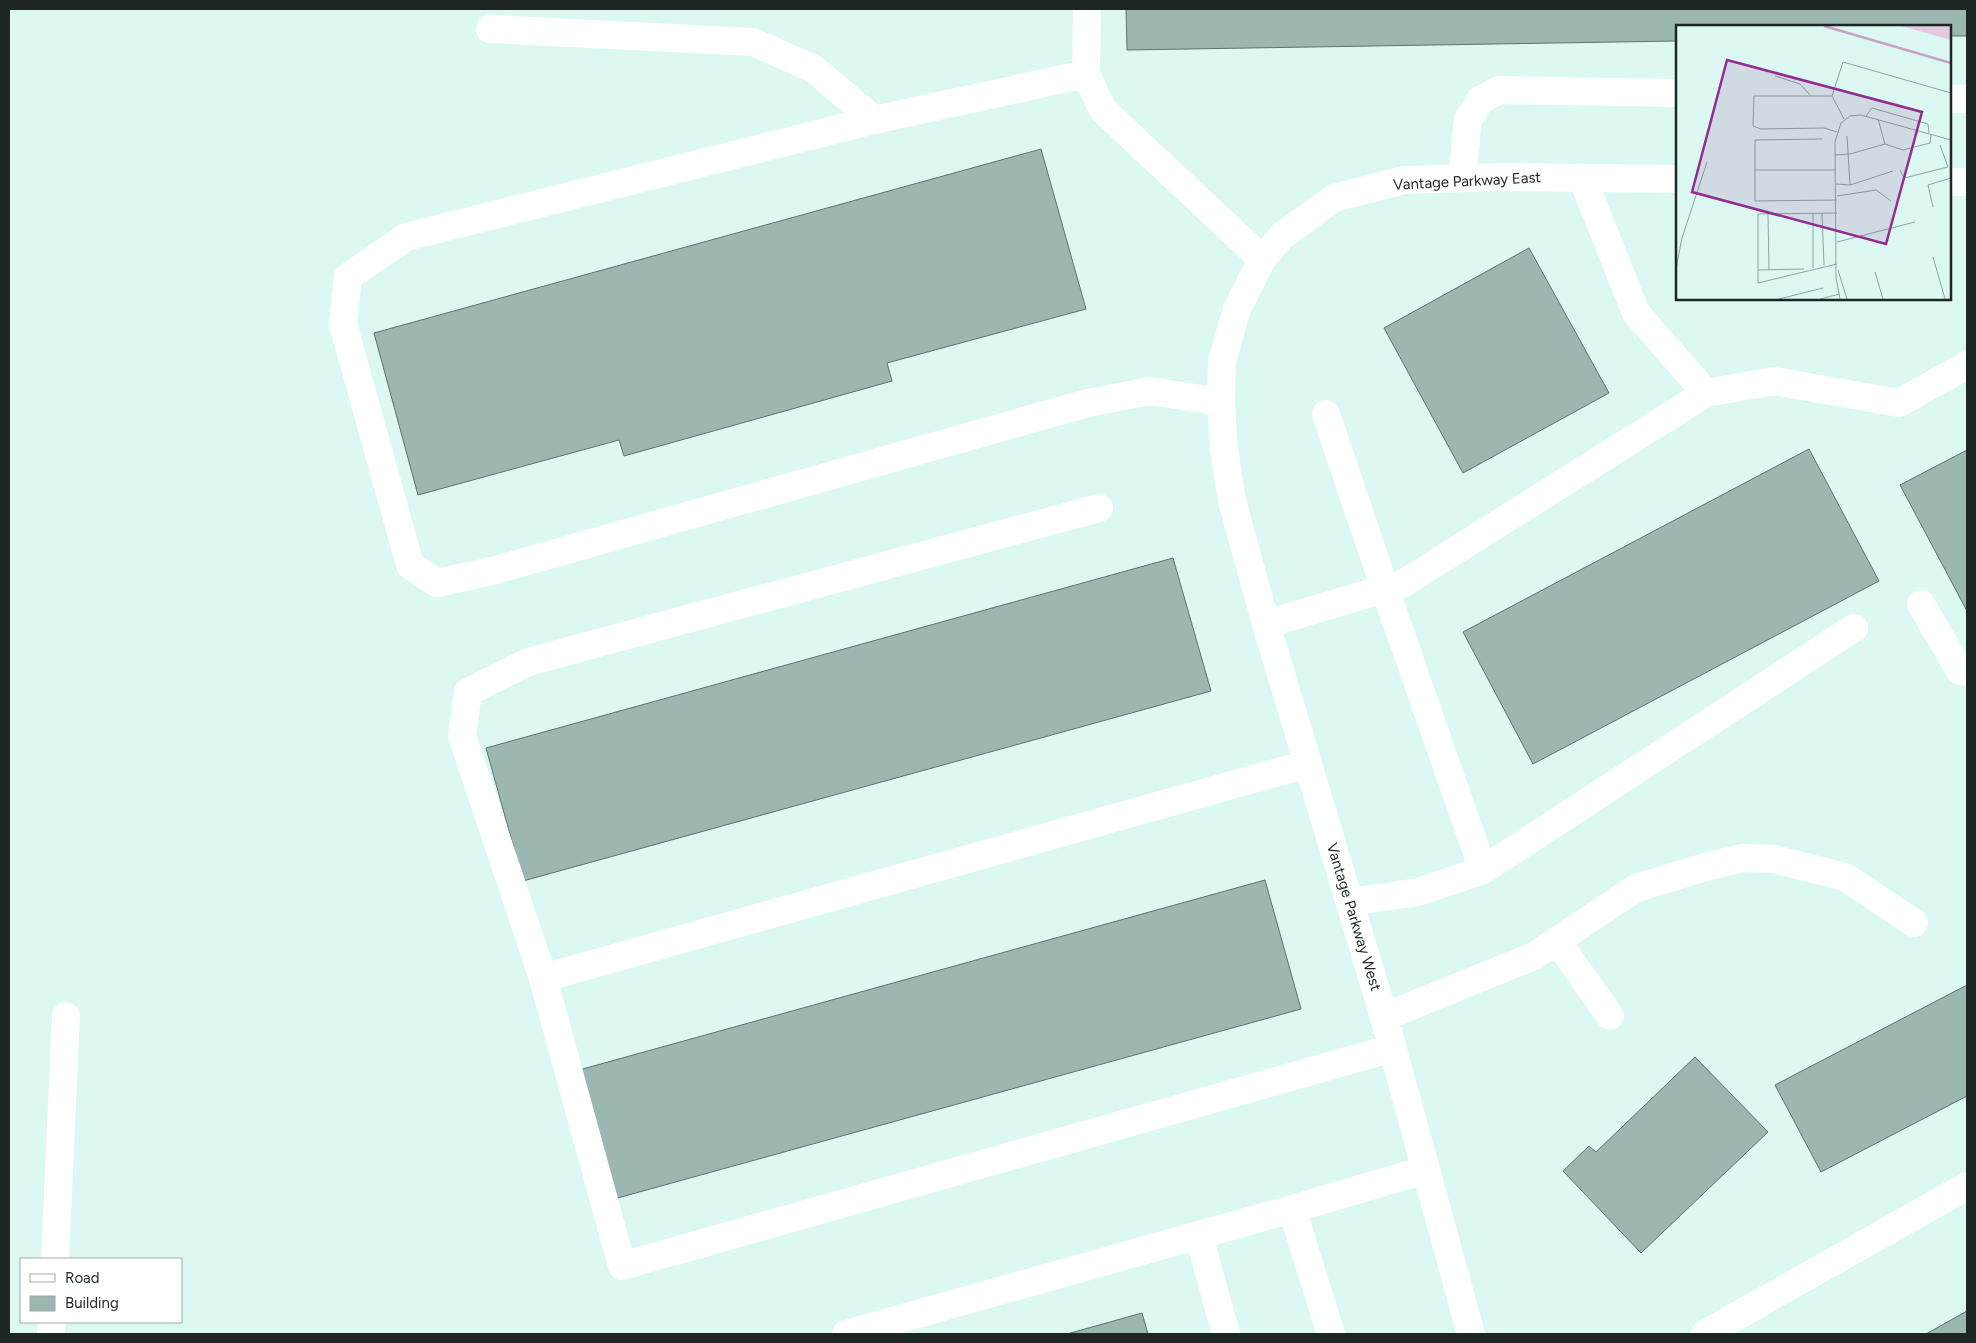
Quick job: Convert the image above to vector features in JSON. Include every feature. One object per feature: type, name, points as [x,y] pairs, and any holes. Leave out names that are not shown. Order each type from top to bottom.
[{"type":"street","points":[[1087,9],[1086,74],[1103,110],[1262,259]]},
{"type":"street","points":[[490,29],[753,42],[814,68],[874,120]]},
{"type":"street","points":[[1086,74],[874,120],[406,237],[348,277],[343,324],[410,564],[438,583],[492,571],[1106,400],[1150,391],[1221,402]]},
{"type":"street","points":[[1462,178],[1468,120],[1480,100],[1499,90],[1676,93]]},
{"type":"street","points":[[1951,99],[1967,99]]},
{"type":"street","points":[[1582,177],[1636,314],[1706,394]]},
{"type":"street","name":"Vantage Parkway East","points":[[1232,501],[1224,449],[1221,402],[1222,361],[1237,309],[1262,259],[1282,236],[1334,198],[1404,180],[1582,177],[1676,178]]},
{"type":"street","points":[[1951,182],[1967,182]]},
{"type":"street","points":[[1266,624],[1404,583],[1706,394],[1774,381],[1899,403],[1967,365]]},
{"type":"street","points":[[1326,414],[1483,870]]},
{"type":"street","name":"Vantage Parkway West","points":[[1232,501],[1307,764],[1393,1048],[1471,1334]]},
{"type":"street","points":[[1099,508],[528,662],[468,692],[462,736],[543,978],[622,1266],[1393,1048]]},
{"type":"street","points":[[1921,604],[1960,671],[1967,672]]},
{"type":"street","points":[[1350,902],[1418,892],[1483,870],[1854,628]]},
{"type":"street","points":[[543,978],[1307,764]]},
{"type":"street","points":[[1384,1017],[1534,956],[1636,888],[1743,858],[1774,859],[1846,878],[1914,923]]},
{"type":"street","points":[[1557,941],[1610,1016]]},
{"type":"street","points":[[55,1258],[66,1016]]},
{"type":"street","points":[[846,1334],[1199,1236],[1425,1170]]},
{"type":"street","points":[[1705,1334],[1967,1186]]},
{"type":"street","points":[[1292,1209],[1330,1334]]},
{"type":"street","points":[[1199,1236],[1226,1334]]},
{"type":"building","points":[[1126,9],[1967,9],[1967,36],[1951,36],[1951,25],[1676,25],[1676,41],[1127,50]]},
{"type":"building","points":[[1041,149],[1086,309],[887,363],[892,381],[624,456],[619,440],[418,495],[374,333]]},
{"type":"building","points":[[1529,248],[1609,393],[1463,473],[1384,328]]},
{"type":"building","points":[[1809,449],[1879,581],[1533,764],[1463,632]]},
{"type":"building","points":[[1967,450],[1967,611],[1900,485]]},
{"type":"building","points":[[1173,558],[1211,691],[523,881],[486,748]]},
{"type":"building","points":[[1265,880],[1301,1009],[614,1199],[579,1070]]},
{"type":"building","points":[[1967,985],[1967,1096],[1821,1172],[1775,1085]]},
{"type":"building","points":[[1695,1057],[1768,1132],[1641,1253],[1563,1171],[1589,1146],[1596,1152]]},
{"type":"building","points":[[1967,1311],[1967,1334],[1926,1334]]},
{"type":"building","points":[[1142,1313],[1148,1334],[1067,1334]]}]
